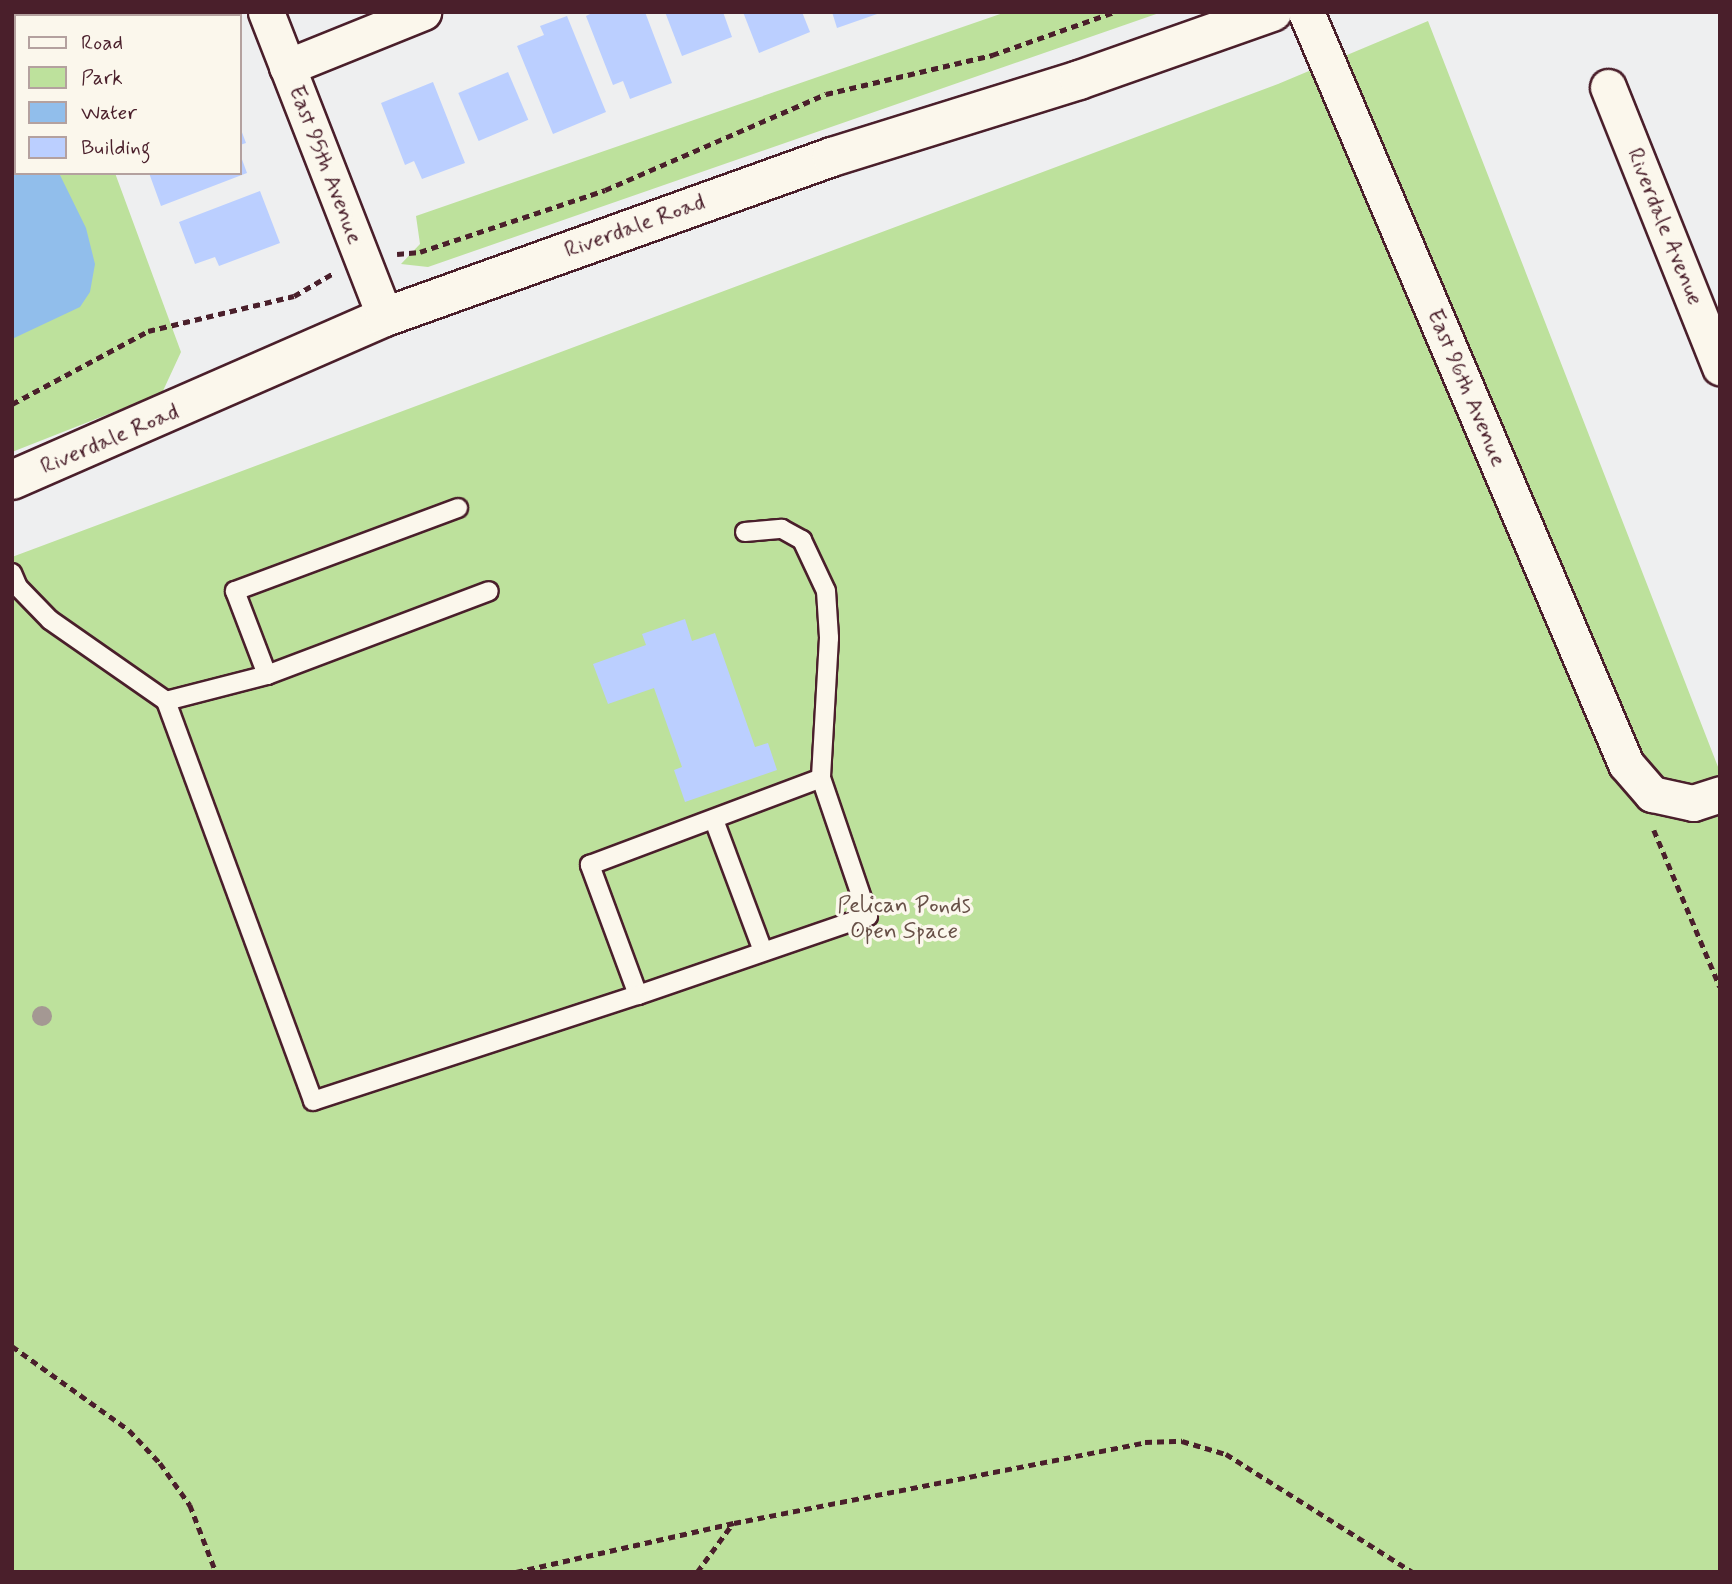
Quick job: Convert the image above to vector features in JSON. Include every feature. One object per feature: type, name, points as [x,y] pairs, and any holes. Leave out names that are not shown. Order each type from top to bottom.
[{"type":"street","name":"East 95th Avenue","points":[[266,12],[385,317]]},
{"type":"street","points":[[287,67],[423,12]]},
{"type":"street","name":"Riverdale Road","points":[[12,480],[385,317],[831,157],[1079,80],[1272,12]]},
{"type":"street","name":"East 96th Avenue","points":[[1306,12],[1626,764],[1653,793],[1706,798]]},
{"type":"street","name":"Riverdale Avenue","points":[[1608,88],[1720,367]]},
{"type":"lane","points":[[267,675],[235,591],[458,508]]},
{"type":"lane","points":[[12,573],[18,587],[50,620],[166,701],[313,1101],[638,995],[868,916],[821,778],[829,638],[825,591],[802,540],[782,529],[745,532]]},
{"type":"lane","points":[[166,701],[267,675],[489,592]]},
{"type":"lane","points":[[638,995],[590,865],[821,778]]},
{"type":"lane","points":[[714,820],[762,951]]},
{"type":"path","points":[[12,404],[148,331],[293,296],[321,278],[364,263],[420,252],[605,190],[826,94],[992,55],[1114,12]]},
{"type":"path","points":[[1652,826],[1720,987]]},
{"type":"path","points":[[12,1346],[76,1397],[129,1430],[160,1463],[190,1505],[216,1572]]},
{"type":"path","points":[[516,1572],[734,1523],[1145,1442],[1182,1441],[1226,1454],[1413,1572]]},
{"type":"path","points":[[697,1572],[734,1523]]},
{"type":"green space","points":[[12,12],[32,14],[14,14],[14,175],[116,175],[181,352],[162,393],[12,452]]},
{"type":"green space","points":[[1006,12],[1162,12],[428,267],[401,264],[420,244],[416,216]]},
{"type":"green space","name":"Pelican Ponds Open Space","points":[[1428,21],[1720,772],[1720,1572],[12,1572],[12,557],[1278,84]]},
{"type":"water","points":[[12,79],[14,175],[60,175],[86,228],[95,264],[90,292],[80,307],[12,339]]},
{"type":"building","points":[[102,12],[180,12],[180,14]]},
{"type":"building","points":[[594,12],[645,12],[672,83],[630,99],[623,81],[613,85],[586,16]]},
{"type":"building","points":[[665,12],[723,12],[732,37],[682,56]]},
{"type":"building","points":[[743,12],[802,12],[810,32],[759,53]]},
{"type":"building","points":[[832,12],[879,12],[880,13],[837,28]]},
{"type":"building","points":[[567,16],[606,112],[553,134],[517,46],[544,35],[540,26]]},
{"type":"building","points":[[508,72],[528,120],[479,141],[458,93]]},
{"type":"building","points":[[433,82],[465,163],[422,179],[414,161],[405,165],[381,103]]},
{"type":"building","points":[[242,159],[247,173],[242,175]]},
{"type":"building","points":[[150,175],[242,175],[161,206]]},
{"type":"building","points":[[260,191],[280,243],[219,266],[215,257],[195,264],[179,222]]},
{"type":"building","points":[[685,619],[692,641],[715,633],[755,747],[768,743],[777,770],[685,802],[674,770],[682,767],[654,688],[608,704],[593,664],[646,645],[642,634]]}]
